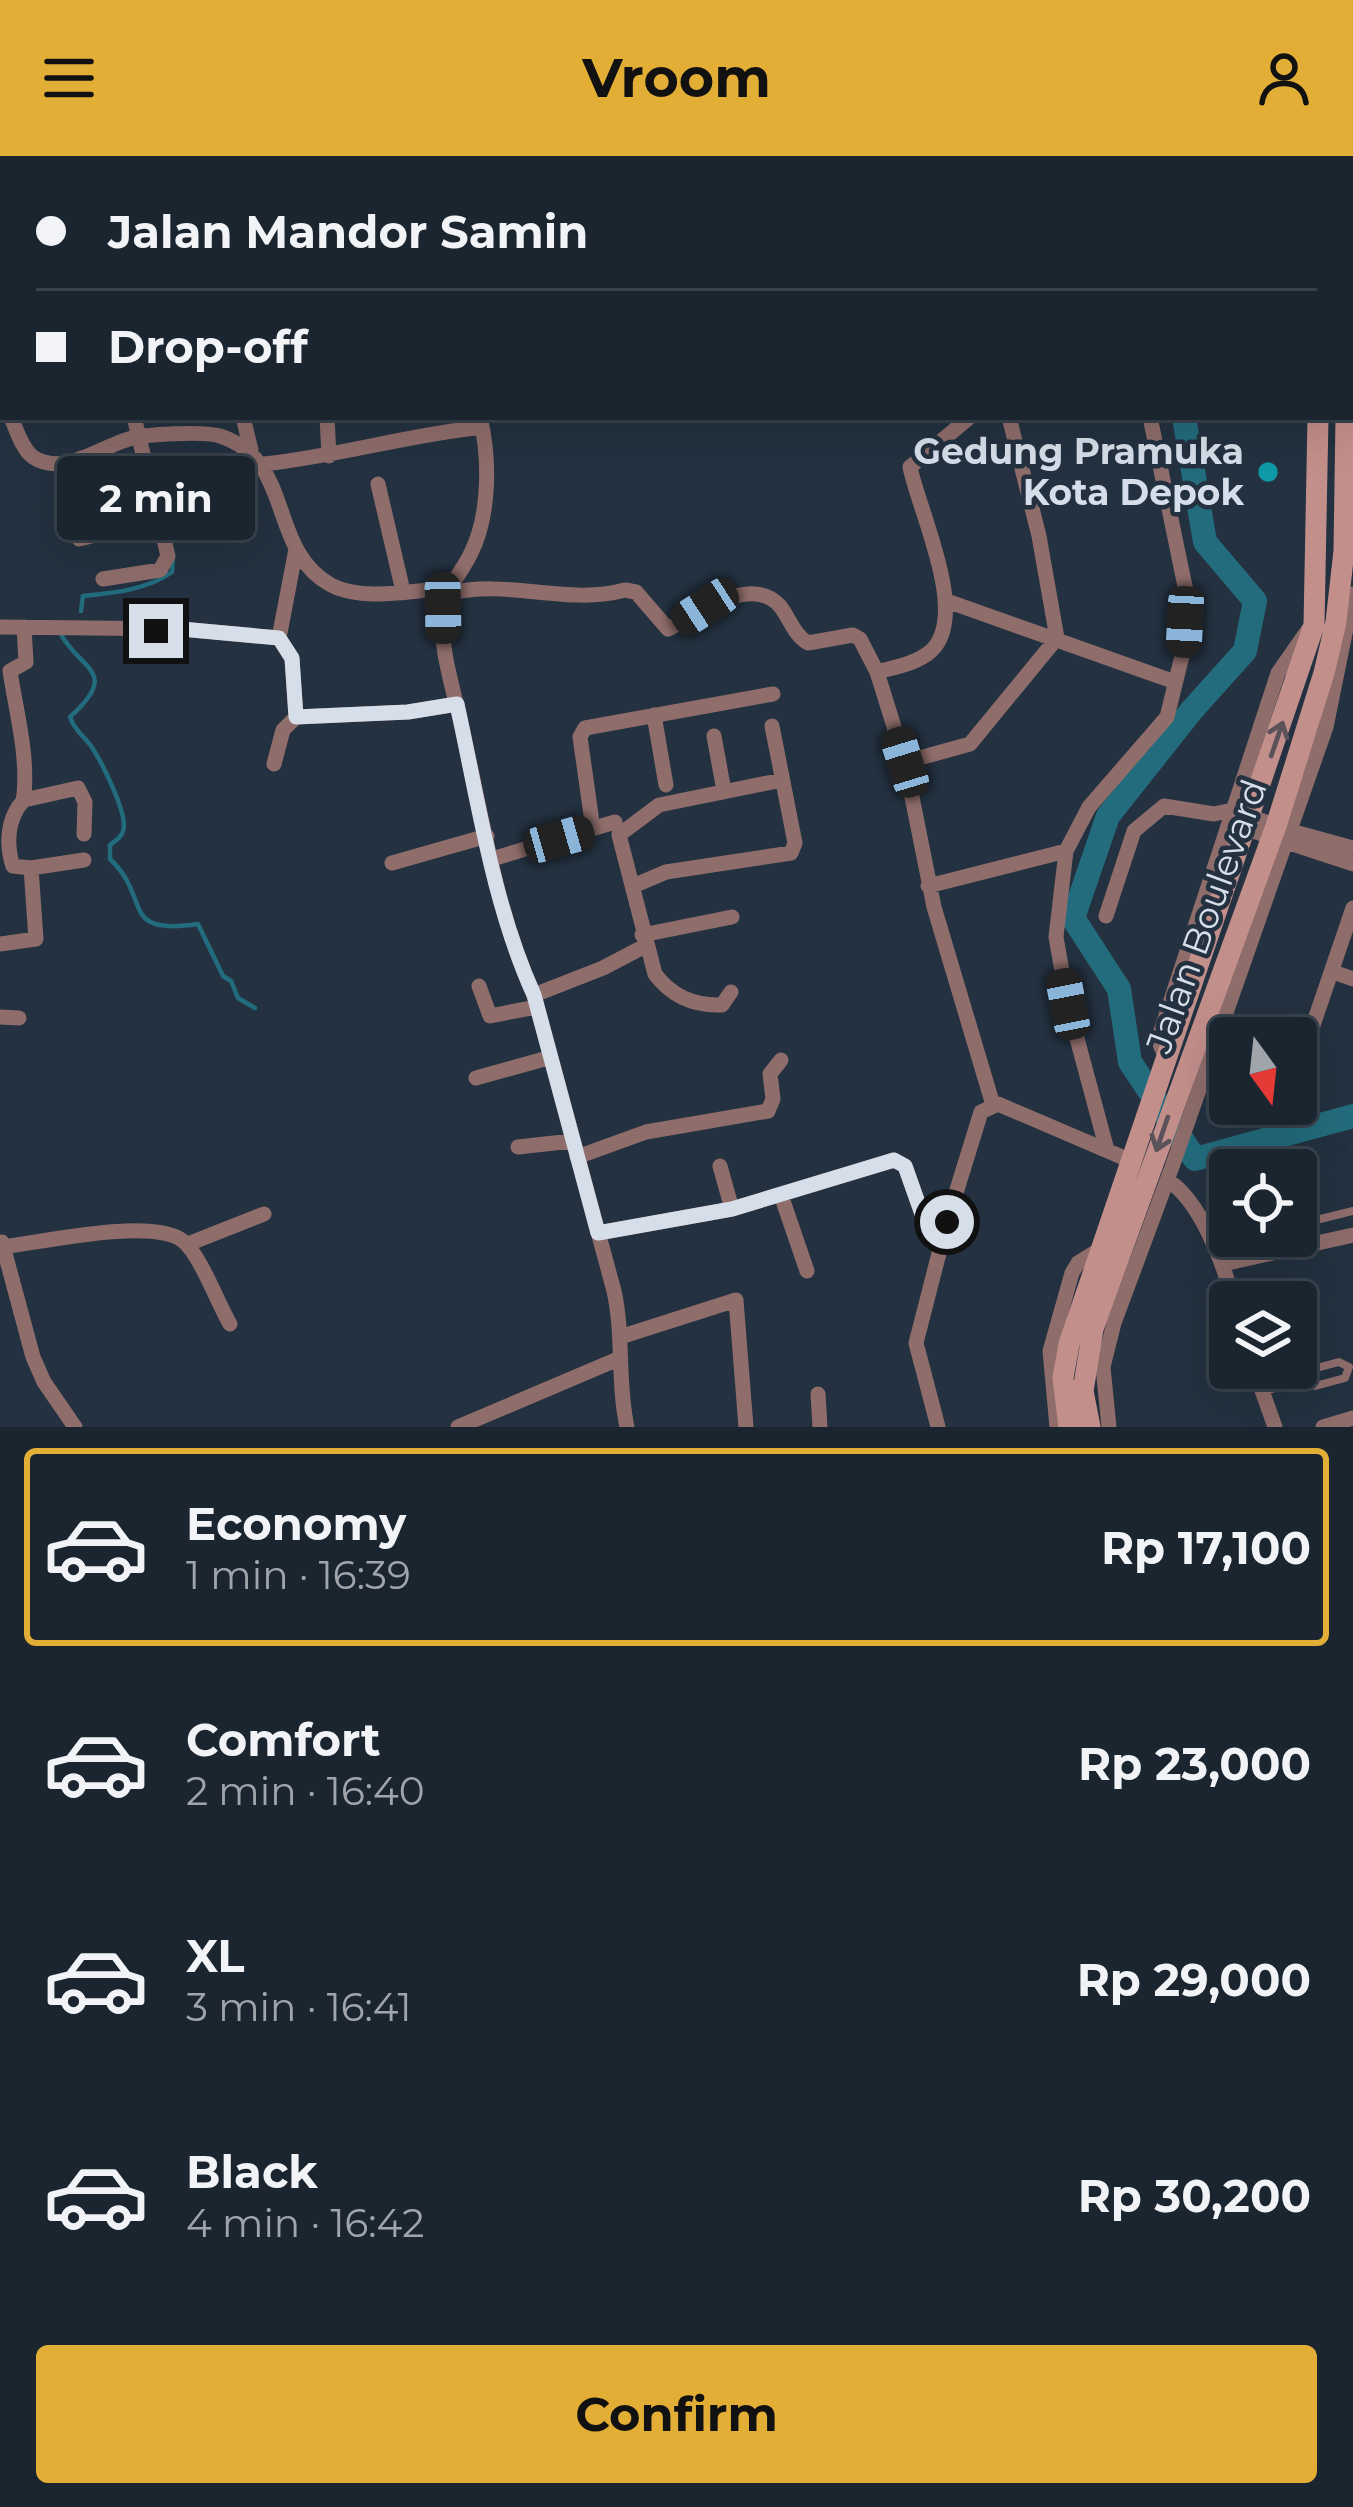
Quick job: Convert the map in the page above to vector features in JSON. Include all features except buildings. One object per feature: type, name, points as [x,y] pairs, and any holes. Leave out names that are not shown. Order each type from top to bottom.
[{"type":"main road","name":"Jalan Boulevard","points":[[1090,1427],[1083,1391],[1093,1329],[1171,1065],[1234,818],[1314,625],[1318,420]]},
{"type":"main road","name":"Jalan Boulevard","points":[[1070,1427],[1063,1378],[1069,1344],[1129,1160],[1281,835],[1336,622],[1344,551],[1346,420]]},
{"type":"street","points":[[11,420],[27,452],[47,462],[79,460],[139,437],[209,433],[250,450],[264,464],[296,549],[332,586],[353,591],[498,587],[531,595],[625,590],[636,592],[668,629],[705,607],[760,595],[775,601],[808,644],[847,633],[860,639],[877,672],[905,762],[928,886],[993,1105]]},
{"type":"street","points":[[103,579],[160,570],[168,556],[135,420]]},
{"type":"street","points":[[244,420],[250,450]]},
{"type":"street","points":[[327,420],[329,456]]},
{"type":"street","points":[[877,672],[913,662],[932,650],[943,634],[947,601],[910,467],[966,420]]},
{"type":"street","points":[[905,762],[970,744],[1057,638],[1039,536],[1010,420]]},
{"type":"street","points":[[1107,1150],[1068,1004],[1056,937],[1066,851],[1090,807],[1167,716],[1184,648],[1186,596],[1151,420]]},
{"type":"street","points":[[264,464],[329,456],[481,422],[484,513],[470,556],[443,608],[444,647],[492,859],[620,1317],[618,1359],[627,1427]]},
{"type":"street","points":[[145,470],[70,480],[71,532],[79,539],[159,520]]},
{"type":"street","points":[[378,484],[403,591]]},
{"type":"street","points":[[296,549],[279,638],[292,658],[296,717]]},
{"type":"street","points":[[1109,1427],[1103,1367],[1108,1345],[1281,835],[1326,727],[1353,594]]},
{"type":"street","points":[[947,601],[1175,682]]},
{"type":"street","points":[[0,627],[181,629],[279,638]]},
{"type":"street","points":[[24,627],[26,662],[5,672],[23,752],[24,800],[8,835],[10,861],[13,866],[31,868],[84,860]]},
{"type":"street","points":[[593,829],[581,731],[773,694]]},
{"type":"street","points":[[274,764],[284,730],[296,717],[408,712],[457,704]]},
{"type":"street","points":[[654,715],[666,785]]},
{"type":"street","points":[[633,886],[666,872],[791,853],[795,843],[772,726]]},
{"type":"street","points":[[714,736],[724,791]]},
{"type":"street","points":[[731,992],[729,1000],[714,1006],[679,997],[655,974],[620,832],[659,806],[782,780]]},
{"type":"street","points":[[24,800],[78,788],[86,802],[84,834]]},
{"type":"street","points":[[1106,916],[1139,823],[1164,806],[1234,818],[1328,849],[1353,864]]},
{"type":"street","points":[[492,859],[615,823]]},
{"type":"street","points":[[392,863],[487,836]]},
{"type":"street","points":[[1328,849],[1353,848]]},
{"type":"street","points":[[928,886],[1066,851]]},
{"type":"street","points":[[0,944],[36,939],[31,868]]},
{"type":"street","points":[[1317,1017],[1353,908]]},
{"type":"street","points":[[479,986],[490,1016],[535,1001],[644,940],[732,917]]},
{"type":"street","points":[[1333,971],[1353,979]]},
{"type":"street","points":[[0,1017],[19,1018]]},
{"type":"street","points":[[476,1078],[548,1058]]},
{"type":"street","points":[[518,1147],[574,1149],[768,1112],[773,1099],[770,1074],[782,1060]]},
{"type":"street","points":[[938,1427],[916,1343],[981,1112],[1004,1105],[1129,1160]]},
{"type":"street","points":[[598,1233],[732,1209],[894,1160],[905,1166],[922,1214],[928,1220],[947,1222]]},
{"type":"street","points":[[720,1166],[732,1209]]},
{"type":"street","points":[[1167,1180],[1178,1186],[1192,1207],[1228,1281]]},
{"type":"street","points":[[781,1195],[807,1271]]},
{"type":"street","points":[[188,1244],[264,1214]]},
{"type":"street","points":[[75,1427],[33,1357],[2,1242],[142,1231],[174,1235],[188,1244],[230,1324]]},
{"type":"street","points":[[1223,1264],[1353,1235]]},
{"type":"street","points":[[1058,1427],[1050,1351],[1072,1274],[1078,1263],[1099,1250]]},
{"type":"street","points":[[620,1337],[736,1300],[746,1427]]},
{"type":"street","points":[[458,1427],[618,1359]]},
{"type":"street","points":[[1260,1389],[1275,1427]]},
{"type":"street","points":[[818,1394],[820,1427]]},
{"type":"street","points":[[1323,1427],[1353,1418]]},
{"type":"lane","points":[[1317,1220],[1353,1211]]},
{"type":"lane","points":[[1339,1362],[1349,1367],[1345,1378],[1334,1382],[1315,1386],[1307,1380],[1313,1369],[1339,1362]]},
{"type":"lane","points":[[1261,1392],[1272,1389]]},
{"type":"waterway","points":[[1185,420],[1205,542],[1255,601],[1245,651],[1108,816],[1073,918],[1119,989],[1130,1062],[1195,1159],[1353,1116]]},
{"type":"waterway","points":[[81,611],[83,596],[152,583],[172,572],[173,558]]},
{"type":"waterway","points":[[59,631],[95,680],[70,717],[97,756],[122,814],[123,831],[110,845],[110,859],[123,873],[146,919],[173,926],[198,924],[223,976],[231,981],[238,998],[255,1008]]},
{"type":"place","name":"Gedung Pramuka Kota Depok","points":[[1268,472]]},
{"type":"route","points":[[156,631],[279,638],[292,658],[296,717],[408,712],[457,704],[492,859],[598,1233],[732,1209],[894,1160],[905,1166],[914,1183],[922,1214],[934,1222],[947,1222]]}]
